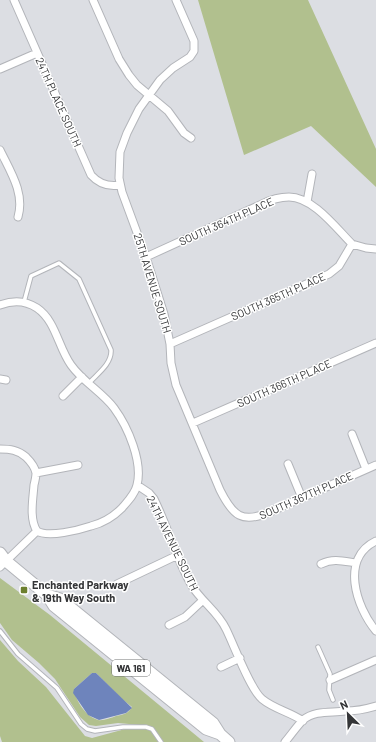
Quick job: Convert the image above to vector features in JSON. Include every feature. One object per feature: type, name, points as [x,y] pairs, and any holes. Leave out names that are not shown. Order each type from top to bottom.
[{"type":"main road","name":"WA 161","points":[[1,560],[47,595],[60,599],[213,723],[220,734],[229,742]]},
{"type":"street","name":"24TH PLACE SOUTH","points":[[14,0],[91,175],[98,182],[106,185],[120,185]]},
{"type":"street","points":[[93,0],[124,69],[148,95],[168,111],[184,134],[191,138]]},
{"type":"street","name":"25TH AVENUE SOUTH","points":[[176,0],[195,45],[193,53],[190,57],[163,76],[148,95],[132,122],[120,152],[118,170],[120,185],[146,257],[164,314],[170,344],[171,364],[174,379],[227,504],[235,513]]},
{"type":"street","points":[[0,70],[37,53]]},
{"type":"street","points":[[0,150],[19,194],[21,204],[18,217]]},
{"type":"street","points":[[312,174],[307,202],[321,213],[352,244],[376,249]]},
{"type":"street","name":"SOUTH 364TH PLACE","points":[[146,257],[269,201],[287,197],[299,198],[307,202]]},
{"type":"street","name":"SOUTH 365TH PLACE","points":[[170,344],[328,274],[339,266],[352,244]]},
{"type":"street","points":[[0,305],[11,301],[22,302]]},
{"type":"street","name":"24TH AVENUE SOUTH","points":[[22,302],[35,307],[47,317],[70,364],[113,406],[125,427],[137,457],[137,485],[149,493],[154,499],[192,585],[202,601],[222,621],[260,697],[268,703],[303,721]]},
{"type":"street","name":"SOUTH 366TH PLACE","points":[[193,423],[376,343]]},
{"type":"street","points":[[63,396],[82,377]]},
{"type":"street","points":[[352,434],[366,469]]},
{"type":"street","points":[[0,449],[13,450],[21,453],[29,459],[36,473],[33,511],[34,525],[37,531],[44,534],[82,529],[101,523],[118,512],[130,499],[137,485]]},
{"type":"street","points":[[288,464],[302,498]]},
{"type":"street","points":[[36,473],[78,465]]},
{"type":"street","name":"SOUTH 367TH PLACE","points":[[235,513],[246,517],[259,517],[376,465]]},
{"type":"street","points":[[1,560],[37,531]]},
{"type":"street","points":[[376,541],[365,547],[356,563],[356,584],[359,601],[365,616],[376,631]]},
{"type":"street","points":[[117,584],[178,555]]},
{"type":"street","points":[[321,564],[336,560],[356,563]]},
{"type":"street","points":[[169,625],[186,617],[202,601]]},
{"type":"street","points":[[220,667],[240,658]]},
{"type":"street","points":[[330,680],[376,660]]},
{"type":"street","points":[[285,742],[303,721],[322,712],[345,712],[376,706]]},
{"type":"lane","points":[[22,302],[31,276],[59,263],[80,279],[111,350],[111,358],[109,362],[89,383]]},
{"type":"lane","points":[[0,632],[18,654],[57,688],[81,724],[87,729],[95,731],[123,727],[146,727],[152,729],[161,742]]},
{"type":"lane","points":[[318,647],[330,674],[329,690],[332,700]]},
{"type":"green space","points":[[198,0],[308,0],[376,149],[376,187],[311,126],[244,155]]},
{"type":"green space","points":[[0,578],[50,615],[204,742],[2,742],[0,736],[0,640],[18,661],[46,687],[85,736],[92,738],[140,725],[118,723],[96,726],[89,725],[80,717],[55,679],[12,640],[0,623]],"holes":[[[92,673],[96,673],[132,707],[129,711],[100,720],[93,718],[85,712],[79,703],[74,689]]]},
{"type":"water","points":[[92,673],[96,673],[132,708],[126,713],[99,720],[88,715],[73,693],[74,689]]},
{"type":"place","name":"Enchanted Parkway & 19th Way South","points":[[24,590]]}]
